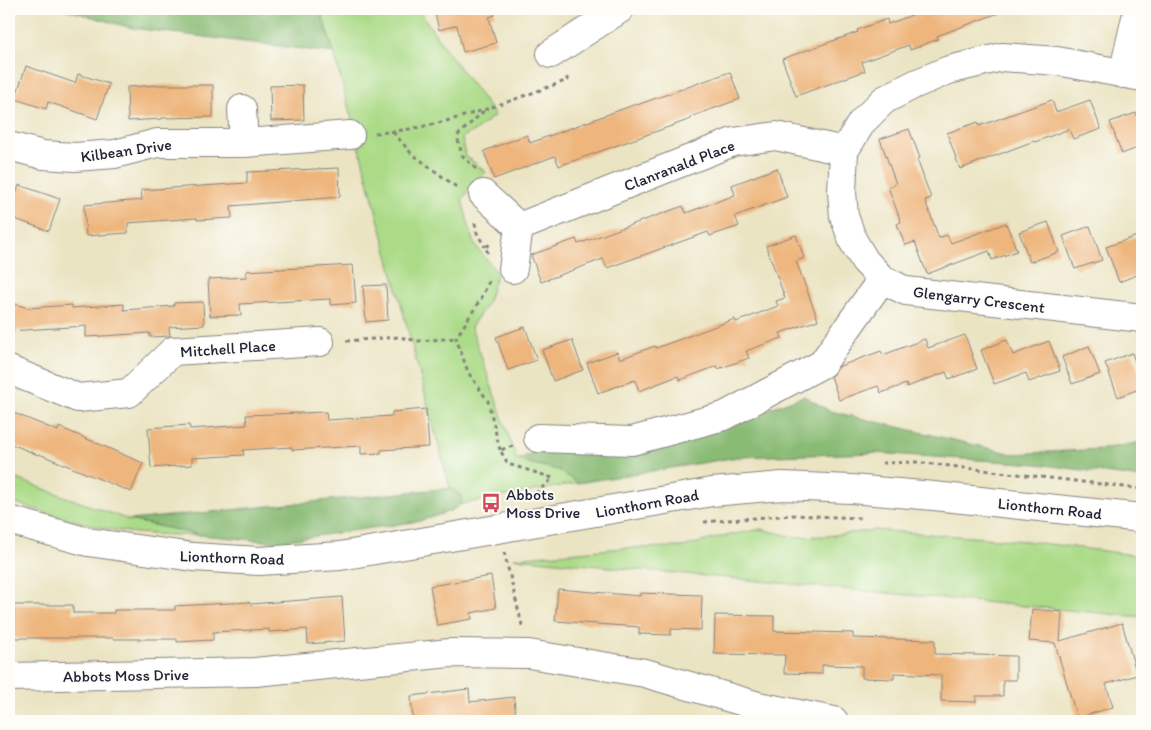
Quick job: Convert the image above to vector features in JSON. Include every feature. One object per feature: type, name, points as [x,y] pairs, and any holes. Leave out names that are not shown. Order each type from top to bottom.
[{"type":"street","points":[[551,54],[620,9]]},
{"type":"street","name":"Glengarry Crescent","points":[[1138,9],[1132,75],[1057,61],[1002,56],[949,70],[914,84],[884,100],[862,122],[844,151],[842,192],[844,216],[853,241],[865,261],[882,279],[906,291],[1142,318]]},
{"type":"street","points":[[242,109],[244,142]]},
{"type":"street","name":"Kilbean Drive","points":[[9,146],[43,155],[75,158],[115,154],[157,143],[244,142],[350,135]]},
{"type":"street","name":"Clanranald Place","points":[[519,227],[733,142],[776,136],[844,151]]},
{"type":"street","points":[[473,194],[519,227],[502,272]]},
{"type":"street","points":[[538,438],[632,441],[724,416],[822,364],[882,279]]},
{"type":"street","name":"Mitchell Place","points":[[9,370],[78,398],[129,393],[172,351],[320,342]]},
{"type":"street","name":"Lionthorn Road","points":[[9,520],[88,542],[193,557],[259,561],[340,556],[712,492],[782,486],[916,494],[1142,518]]},
{"type":"street","name":"Abbots Moss Drive","points":[[9,677],[255,672],[450,652],[530,654],[644,673],[755,714],[834,721]]},
{"type":"path","points":[[350,135],[393,132],[442,122],[486,109],[568,80],[551,54]]},
{"type":"path","points":[[462,155],[457,136],[486,109]]},
{"type":"path","points":[[393,132],[411,153],[458,188],[473,194]]},
{"type":"path","points":[[474,222],[476,231],[485,247]]},
{"type":"path","points":[[456,338],[482,298],[502,272]]},
{"type":"path","points":[[367,339],[398,337],[418,341],[456,338]]},
{"type":"path","points":[[456,338],[468,372],[488,401],[500,450]]},
{"type":"path","points":[[508,464],[553,478],[532,497]]},
{"type":"path","points":[[695,523],[792,515],[861,518]]},
{"type":"path","points":[[503,549],[530,654]]},
{"type":"green space","points":[[64,9],[320,9],[334,53],[132,28]]},
{"type":"green space","points":[[320,9],[418,9],[495,115],[475,131],[462,137],[465,155],[486,172],[462,199],[473,242],[497,273],[487,304],[471,327],[517,460],[559,470],[578,483],[462,504],[461,495],[450,488],[334,53]]},
{"type":"green space","points":[[804,396],[830,411],[1013,454],[1102,449],[1142,442],[1142,478],[1037,464],[876,453],[738,457],[578,483],[559,470],[517,460],[541,449],[712,429]]},
{"type":"green space","points":[[9,476],[129,520],[201,535],[120,531],[33,509],[9,501]]},
{"type":"green space","points":[[450,488],[461,495],[462,504],[451,511],[420,521],[275,542],[201,535],[130,520]]},
{"type":"green space","points":[[761,529],[794,537],[826,536],[875,530],[1026,541],[1142,556],[1142,617],[514,558],[623,548],[683,547]]},
{"type":"building","points":[[434,9],[494,9],[495,15],[489,17],[496,43],[463,52],[457,25],[439,30]]},
{"type":"building","points":[[928,9],[1004,9],[1004,11],[937,36],[938,39],[910,50],[909,45],[862,62],[865,71],[796,96],[782,59],[858,32],[857,30],[887,19],[888,24]]},
{"type":"building","points":[[26,66],[75,83],[78,74],[109,84],[97,119],[48,102],[46,109],[15,99]]},
{"type":"building","points":[[730,72],[740,99],[690,117],[691,119],[559,166],[555,156],[494,179],[484,151],[527,135],[530,143]]},
{"type":"building","points":[[213,85],[213,117],[128,121],[127,87]]},
{"type":"building","points":[[303,85],[304,120],[271,121],[270,86]]},
{"type":"building","points":[[1052,100],[1056,112],[1090,100],[1101,129],[1073,139],[1069,129],[960,169],[947,133],[978,122],[979,126]]},
{"type":"building","points":[[1136,113],[1142,128],[1142,146],[1122,154],[1110,122]]},
{"type":"building","points":[[909,129],[920,158],[917,159],[931,198],[925,200],[939,238],[947,235],[951,243],[1006,223],[1017,251],[992,260],[989,251],[927,274],[915,242],[905,245],[897,224],[901,222],[888,187],[896,184],[880,139]]},
{"type":"building","points":[[339,168],[340,197],[231,206],[232,218],[197,220],[197,218],[128,223],[128,233],[86,236],[84,205],[142,200],[141,190],[247,183],[247,172]]},
{"type":"building","points":[[777,168],[787,197],[735,216],[739,226],[710,236],[708,232],[607,268],[603,259],[541,282],[531,255],[576,239],[578,244],[683,206],[686,213],[735,195],[732,185]]},
{"type":"building","points":[[19,185],[60,199],[49,231],[9,217]]},
{"type":"building","points":[[1048,222],[1059,252],[1030,262],[1019,232]]},
{"type":"building","points":[[1090,226],[1102,260],[1075,269],[1063,236]]},
{"type":"building","points":[[796,235],[804,258],[796,261],[818,320],[780,333],[782,338],[746,351],[749,358],[718,369],[717,366],[680,380],[678,376],[639,391],[635,380],[598,393],[587,363],[617,352],[620,359],[735,319],[736,322],[778,306],[776,301],[785,298],[766,246]]},
{"type":"building","points":[[1137,236],[1142,250],[1142,273],[1119,282],[1106,247]]},
{"type":"building","points":[[353,265],[356,303],[330,305],[330,299],[240,304],[241,315],[210,316],[208,279],[247,277],[246,271]]},
{"type":"building","points":[[386,285],[388,320],[366,322],[363,286]]},
{"type":"building","points":[[9,302],[28,308],[72,305],[72,308],[124,304],[124,310],[174,306],[174,303],[203,302],[204,325],[169,327],[170,336],[150,337],[150,333],[86,337],[86,326],[9,331]]},
{"type":"building","points":[[525,327],[537,360],[508,370],[496,337]]},
{"type":"building","points":[[965,335],[977,369],[949,379],[946,372],[907,387],[906,384],[881,393],[878,386],[839,400],[831,376],[840,366],[881,351],[883,355],[925,339],[928,348]]},
{"type":"building","points":[[572,340],[583,370],[553,381],[542,350]]},
{"type":"building","points":[[1007,340],[1013,355],[1049,341],[1060,371],[1029,382],[1026,373],[994,384],[981,350]]},
{"type":"building","points":[[1089,346],[1100,374],[1072,384],[1062,357]]},
{"type":"building","points":[[1132,353],[1142,382],[1142,388],[1118,397],[1105,363]]},
{"type":"building","points":[[426,409],[429,447],[381,450],[381,453],[361,454],[361,446],[292,450],[292,447],[243,450],[244,455],[192,458],[192,465],[151,468],[148,428],[189,425],[190,429],[247,425],[246,415],[326,412],[327,420],[392,416],[392,412]]},
{"type":"building","points":[[9,411],[58,431],[59,427],[143,463],[131,492],[9,443]]},
{"type":"building","points":[[491,576],[496,608],[471,613],[472,619],[437,625],[430,586]]},
{"type":"building","points":[[558,589],[640,596],[640,593],[702,595],[701,630],[671,629],[671,635],[639,634],[639,627],[555,621]]},
{"type":"building","points":[[342,597],[345,641],[308,644],[307,629],[269,632],[269,629],[213,632],[213,640],[177,642],[177,639],[14,638],[14,605],[73,605],[73,613],[114,613],[114,610],[175,610],[175,606],[249,602],[250,604]]},
{"type":"building","points":[[1032,609],[1062,612],[1060,641],[1122,623],[1137,675],[1106,684],[1113,707],[1077,718],[1055,643],[1029,641]]},
{"type":"building","points":[[715,615],[774,616],[774,631],[853,633],[853,638],[935,640],[935,654],[1016,656],[1016,680],[1003,680],[1003,696],[976,696],[976,702],[941,701],[941,675],[894,673],[894,679],[862,678],[862,666],[822,665],[822,674],[784,673],[785,655],[714,654]]},
{"type":"building","points":[[469,689],[470,702],[514,697],[516,721],[413,721],[411,696]]},
{"type":"place","name":"Abbots Moss Drive","points":[[491,503]]}]
